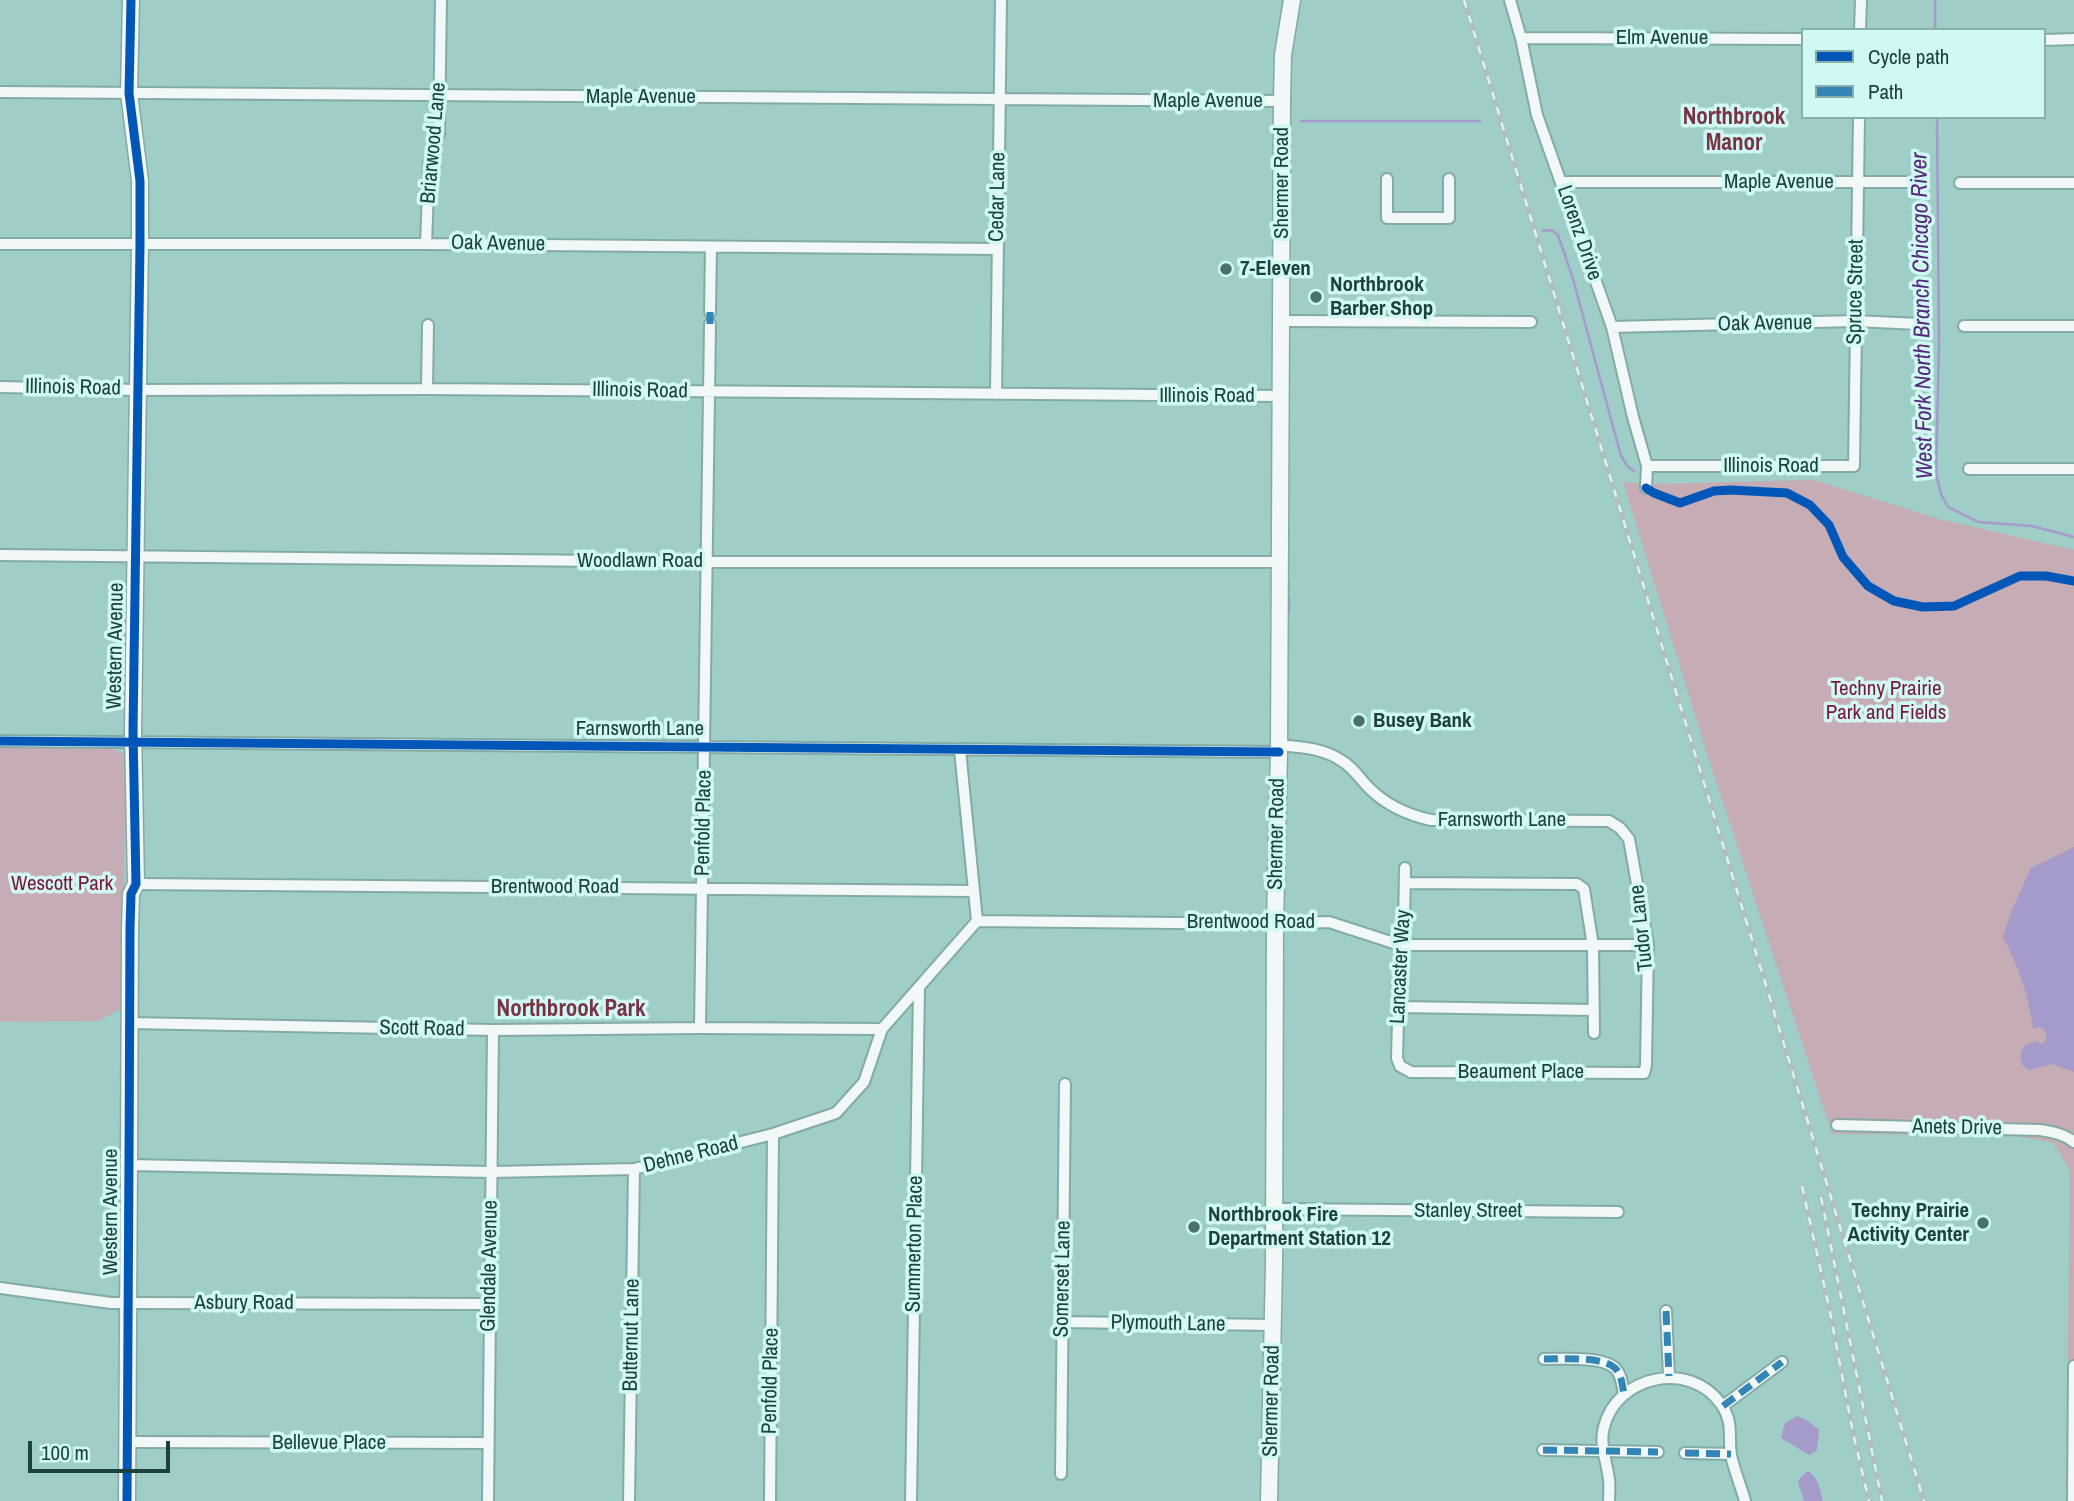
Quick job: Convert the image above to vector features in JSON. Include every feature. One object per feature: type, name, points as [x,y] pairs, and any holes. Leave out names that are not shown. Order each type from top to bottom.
[{"type":"street","name":"Western Avenue","points":[[127,1501],[131,894],[136,884],[132,742],[140,244],[140,181],[129,93],[131,0]]},
{"type":"street","name":"Briarwood Lane","points":[[426,244],[429,163],[439,134],[441,0]]},
{"type":"street","name":"Cedar Lane","points":[[996,394],[1001,0]]},
{"type":"street","name":"Shermer Road","points":[[1269,1501],[1275,1209],[1282,101],[1283,55],[1292,0]]},
{"type":"street","name":"Lorenz Drive","points":[[1510,0],[1537,114],[1612,327],[1647,466]]},
{"type":"street","points":[[1860,28],[1861,0]]},
{"type":"street","name":"Elm Avenue","points":[[1521,38],[1801,39]]},
{"type":"street","points":[[2046,40],[2074,40]]},
{"type":"street","name":"Maple Avenue","points":[[0,92],[1282,101]]},
{"type":"street","name":"Spruce Street","points":[[1854,466],[1859,119]]},
{"type":"street","points":[[1387,179],[1387,218],[1449,219],[1449,179]]},
{"type":"street","name":"Maple Avenue","points":[[1561,182],[1912,182]]},
{"type":"street","points":[[1960,183],[2074,183]]},
{"type":"street","name":"Oak Avenue","points":[[0,244],[426,244],[997,249]]},
{"type":"street","points":[[710,312],[711,247]]},
{"type":"street","points":[[1280,321],[1531,322]]},
{"type":"street","name":"Oak Avenue","points":[[1612,327],[1856,321],[1918,324]]},
{"type":"street","name":"Penfold Place","points":[[700,1028],[710,324]]},
{"type":"street","points":[[427,388],[428,325]]},
{"type":"street","points":[[1964,326],[2074,326]]},
{"type":"street","name":"Illinois Road","points":[[0,387],[1280,396]]},
{"type":"street","points":[[1646,488],[1647,466]]},
{"type":"street","name":"Illinois Road","points":[[1647,466],[1854,466]]},
{"type":"street","points":[[1969,468],[2074,469]]},
{"type":"street","name":"Woodlawn Road","points":[[0,555],[707,562],[1280,562]]},
{"type":"street","name":"Farnsworth Lane","points":[[0,741],[960,750],[1319,750],[1345,762],[1371,790],[1412,816],[1431,820],[1609,821],[1620,828]]},
{"type":"street","points":[[960,750],[977,921]]},
{"type":"street","name":"Tudor Lane","points":[[1620,828],[1629,839],[1648,945],[1644,1073]]},
{"type":"street","name":"Lancaster Way","points":[[1401,1066],[1396,1058],[1405,868]]},
{"type":"street","points":[[1405,883],[1577,884],[1584,888],[1593,946],[1594,1033]]},
{"type":"street","name":"Brentwood Road","points":[[136,884],[973,891]]},
{"type":"street","name":"Brentwood Road","points":[[977,921],[1329,922],[1401,945],[1648,945]]},
{"type":"street","name":"Dehne Road","points":[[128,1165],[491,1172],[634,1168],[773,1134],[836,1113],[864,1082],[882,1029],[977,921]]},
{"type":"street","name":"Summerton Place","points":[[911,1501],[919,987]]},
{"type":"street","points":[[1398,1007],[1594,1010]]},
{"type":"street","name":"Scott Road","points":[[130,1023],[493,1030],[882,1029]]},
{"type":"street","name":"Glendale Avenue","points":[[488,1501],[493,1030]]},
{"type":"street","name":"Beaument Place","points":[[1401,1066],[1411,1072],[1644,1073]]},
{"type":"street","name":"Somerset Lane","points":[[1060,1474],[1065,1084]]},
{"type":"street","name":"Anets Drive","points":[[1837,1125],[2040,1130],[2056,1132],[2074,1142]]},
{"type":"street","name":"Penfold Place","points":[[769,1501],[773,1134]]},
{"type":"street","name":"Butternut Lane","points":[[629,1501],[634,1168]]},
{"type":"street","name":"Stanley Street","points":[[1275,1209],[1618,1212]]},
{"type":"street","name":"Asbury Road","points":[[0,1288],[111,1303],[489,1304]]},
{"type":"street","points":[[1666,1311],[1669,1377]]},
{"type":"street","name":"Plymouth Lane","points":[[1062,1322],[1273,1325]]},
{"type":"street","points":[[1544,1359],[1601,1361],[1614,1367],[1622,1380],[1624,1394]]},
{"type":"street","points":[[1723,1406],[1782,1362]]},
{"type":"street","points":[[2073,1501],[2074,1366]]},
{"type":"street","points":[[1609,1501],[1609,1480],[1602,1442],[1604,1426],[1612,1408],[1624,1394],[1637,1385],[1669,1377],[1696,1382],[1712,1392],[1723,1406],[1730,1423],[1731,1454],[1745,1501]]},
{"type":"street","name":"Bellevue Place","points":[[128,1442],[488,1443]]},
{"type":"street","points":[[1543,1450],[1658,1452]]},
{"type":"street","points":[[1685,1453],[1731,1454]]},
{"type":"green space","name":"Techny Prairie Park and Fields","points":[[1814,480],[1943,520],[2074,550],[2074,1501],[2066,1501],[2070,1172],[2054,1143],[2011,1135],[1832,1134],[1707,754],[1623,482],[1651,484]]},
{"type":"green space","name":"Wescott Park","points":[[0,747],[113,749],[124,754],[122,1008],[98,1021],[0,1022]]},
{"type":"shaded area","points":[[2074,847],[2074,1072],[2052,1064],[2029,1070],[2023,1066],[2020,1057],[2024,1046],[2036,1041],[2041,1044],[2046,1040],[2046,1033],[2040,1027],[2033,1028],[2022,981],[2003,937],[2031,868]]},
{"type":"shaded area","points":[[1797,1416],[1819,1430],[1817,1450],[1809,1455],[1781,1438],[1785,1423]]},
{"type":"shaded area","points":[[1808,1471],[1817,1481],[1823,1501],[1804,1501],[1798,1482]]},
{"type":"waterway","name":"West Fork North Branch Chicago River","points":[[1935,0],[1935,28]]},
{"type":"waterway","name":"West Fork North Branch Chicago River","points":[[1937,119],[1939,345],[1936,474],[1941,494],[1948,507],[1978,522],[2032,526],[2074,537]]},
{"type":"waterway","points":[[1301,121],[1480,121]]},
{"type":"waterway","points":[[1543,231],[1551,230],[1558,235],[1573,279],[1621,456],[1634,471]]},
{"type":"waterway","points":[[1288,579],[1289,589]]},
{"type":"waterway","points":[[1289,597],[1289,612]]},
{"type":"railway","points":[[1464,0],[1924,1501]]},
{"type":"railway","points":[[1802,1186],[1869,1501]]},
{"type":"railway","points":[[1821,1197],[1882,1501]]},
{"type":"marked path","points":[[710,312],[710,324]]},
{"type":"marked path","points":[[1666,1311],[1669,1376]]},
{"type":"marked path","points":[[1544,1359],[1581,1359],[1609,1364],[1619,1374],[1624,1394]]},
{"type":"marked path","points":[[1723,1406],[1782,1362]]},
{"type":"marked path","points":[[1543,1450],[1658,1452]]},
{"type":"marked path","points":[[1685,1453],[1731,1454]]},
{"type":"cycle path","points":[[127,1501],[130,928],[131,894],[136,884],[133,731],[140,245],[140,181],[129,93],[131,0]]},
{"type":"cycle path","points":[[1646,488],[1680,503],[1714,491],[1787,493],[1810,505],[1829,525],[1843,557],[1868,586],[1894,601],[1923,607],[1954,606],[2020,576],[2046,576],[2074,581]]},
{"type":"cycle path","points":[[0,741],[1279,752]]},
{"type":"place","name":"7-Eleven","points":[[1226,269]]},
{"type":"place","name":"Northbrook Barber Shop","points":[[1316,297]]},
{"type":"place","name":"Busey Bank","points":[[1359,721]]},
{"type":"place","name":"Techny Prairie Activity Center","points":[[1983,1223]]},
{"type":"place","name":"Northbrook Fire Department Station 12","points":[[1194,1227]]},
{"type":"district","name":"Northbrook Manor","points":[[1734,131]]},
{"type":"district","name":"Northbrook Park","points":[[571,1010]]}]
